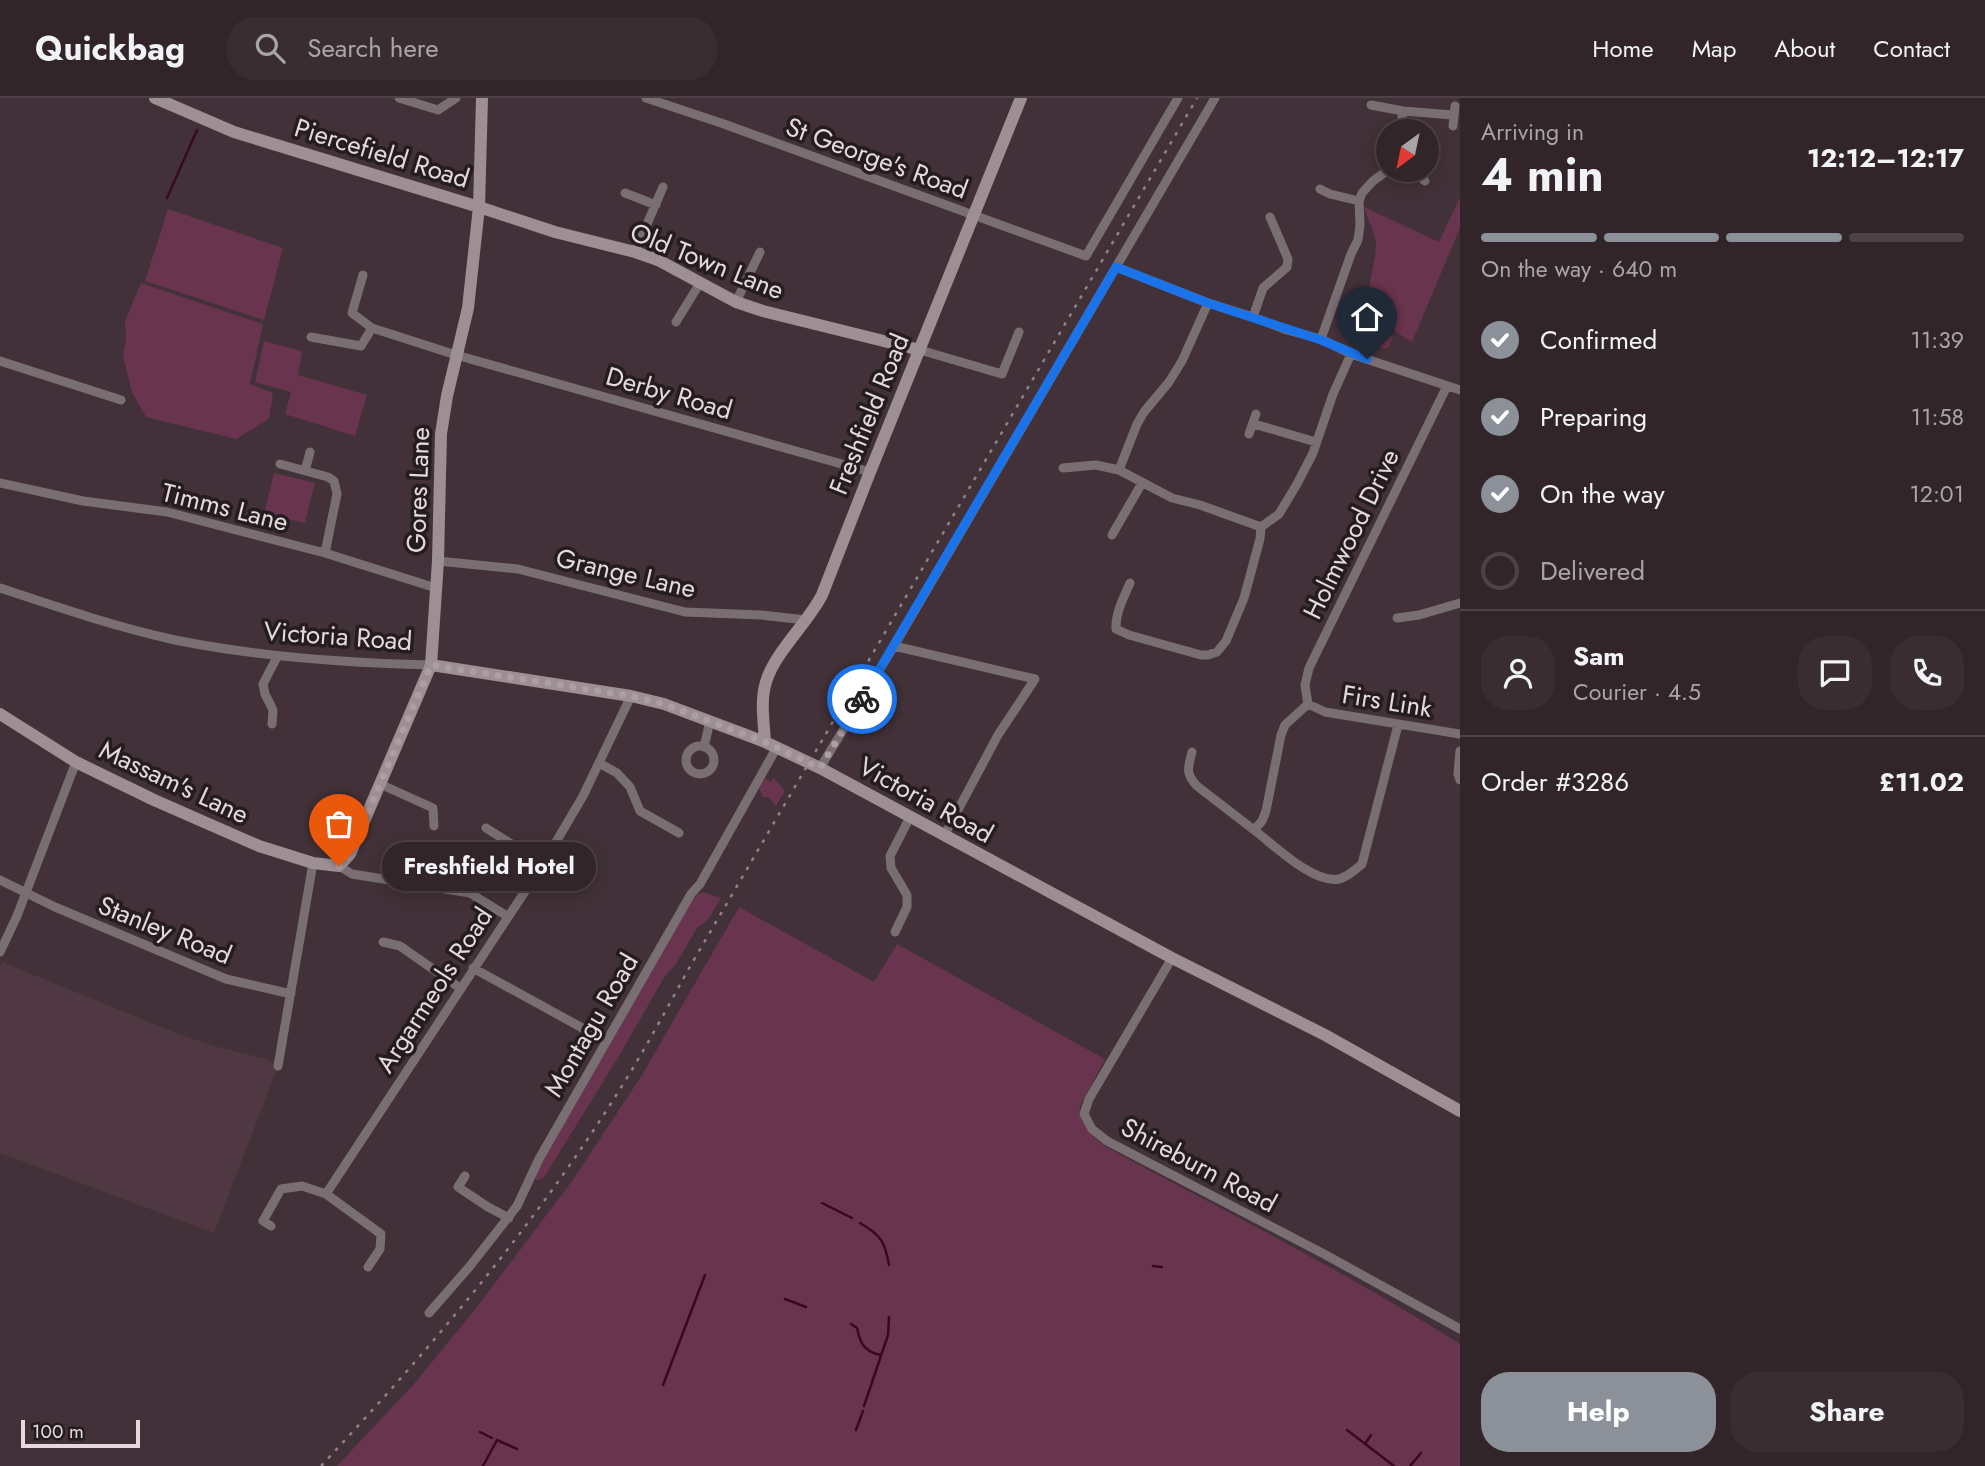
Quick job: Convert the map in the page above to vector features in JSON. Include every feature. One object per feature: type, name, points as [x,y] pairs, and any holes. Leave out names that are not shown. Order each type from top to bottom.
[{"type":"street","name":"Piercefield Road","points":[[155,98],[234,132],[479,206]]},
{"type":"street","points":[[398,98],[438,110],[456,98]]},
{"type":"street","name":"Gores Lane","points":[[339,866],[350,854],[431,665],[438,561],[441,434],[468,308],[479,206],[482,98]]},
{"type":"street","name":"St George's Road","points":[[646,98],[1086,256],[1178,98]]},
{"type":"street","name":"Freshfield Road","points":[[771,745],[763,708],[765,683],[783,651],[813,613],[822,595],[1021,98]]},
{"type":"street","points":[[820,768],[1215,98]]},
{"type":"street","points":[[1371,105],[1382,102],[1403,111],[1454,116]]},
{"type":"street","points":[[1402,119],[1403,111]]},
{"type":"street","points":[[1321,340],[1358,240],[1359,201],[1367,186],[1376,179]]},
{"type":"street","points":[[635,252],[663,187]]},
{"type":"street","points":[[1320,189],[1359,201]]},
{"type":"street","points":[[625,194],[656,205]]},
{"type":"street","name":"Old Town Lane","points":[[479,206],[555,232],[658,260],[736,302],[774,315],[920,350]]},
{"type":"street","points":[[1254,317],[1263,288],[1287,268],[1288,259],[1270,217]]},
{"type":"street","points":[[736,302],[760,252]]},
{"type":"street","points":[[1116,267],[1208,303],[1460,390]]},
{"type":"street","points":[[311,337],[361,346],[372,328],[352,313],[363,275]]},
{"type":"street","points":[[676,322],[700,283]]},
{"type":"street","points":[[1119,470],[1137,424],[1182,361],[1208,303]]},
{"type":"street","name":"Derby Road","points":[[372,328],[456,355],[870,471]]},
{"type":"street","points":[[920,350],[1002,374],[1019,332]]},
{"type":"street","points":[[1130,583],[1117,614],[1116,629],[1201,655],[1212,654],[1223,647],[1241,606],[1261,527],[1279,514],[1302,474],[1351,354]]},
{"type":"street","points":[[0,361],[121,400]]},
{"type":"street","name":"Holmwood Drive","points":[[1308,704],[1305,685],[1309,668],[1447,386]]},
{"type":"street","points":[[1249,434],[1255,419],[1316,442]]},
{"type":"street","points":[[305,471],[310,452]]},
{"type":"street","points":[[280,464],[334,481],[337,494],[325,553]]},
{"type":"street","points":[[1063,468],[1096,465],[1119,470],[1172,498],[1261,527]]},
{"type":"street","name":"Timms Lane","points":[[0,483],[83,501],[167,512],[325,553],[436,588]]},
{"type":"street","points":[[1112,535],[1142,483]]},
{"type":"street","name":"Grange Lane","points":[[438,561],[518,569],[685,612],[806,620]]},
{"type":"street","name":"Victoria Road","points":[[0,588],[83,615],[174,639],[277,657],[431,665],[631,696],[664,704],[771,745],[820,768],[1172,958],[1325,1035],[1460,1111]]},
{"type":"street","points":[[1397,618],[1419,615],[1460,603]]},
{"type":"street","points":[[894,646],[1035,679],[999,735],[944,836]]},
{"type":"street","points":[[272,724],[273,710],[263,684],[277,657]]},
{"type":"street","name":"Argarmeols Road","points":[[326,1194],[543,864],[583,796],[631,696]]},
{"type":"street","points":[[1254,830],[1266,811],[1285,725],[1308,704]]},
{"type":"street","name":"Firs Link","points":[[1308,704],[1325,712],[1460,734]]},
{"type":"street","name":"Massam's Lane","points":[[0,714],[76,762],[154,800],[247,841],[313,863],[339,866]]},
{"type":"street","points":[[704,747],[710,721]]},
{"type":"street","points":[[1192,752],[1188,769],[1190,779],[1197,786],[1286,855],[1322,878],[1340,879],[1362,864],[1398,725]]},
{"type":"street","name":"Montagu Road","points":[[429,1313],[517,1206],[539,1158],[691,894],[700,884],[771,745]]},
{"type":"street","points":[[1460,751],[1460,780]]},
{"type":"street","points":[[0,952],[26,893],[76,762]]},
{"type":"street","points":[[599,763],[617,773],[630,787],[640,811],[679,833]]},
{"type":"street","points":[[380,784],[433,808],[434,826]]},
{"type":"street","points":[[895,932],[907,907],[906,895],[891,868],[890,856],[910,817]]},
{"type":"street","points":[[486,828],[543,864]]},
{"type":"street","points":[[278,1066],[313,863]]},
{"type":"street","points":[[339,866],[352,874],[470,893],[507,916]]},
{"type":"street","name":"Stanley Road","points":[[0,880],[104,929],[226,979],[291,994]]},
{"type":"street","points":[[383,942],[400,946],[460,988]]},
{"type":"street","name":"Shireburn Road","points":[[1172,958],[1089,1099],[1084,1114],[1092,1129],[1107,1141],[1324,1254],[1460,1329]]},
{"type":"street","points":[[473,968],[606,1041]]},
{"type":"street","points":[[465,1176],[454,1190],[509,1218]]},
{"type":"street","points":[[271,1226],[263,1221],[281,1189],[302,1186],[326,1194],[381,1234],[380,1249],[368,1267]]},
{"type":"shaded area","points":[[1460,197],[1460,228],[1412,342],[1380,318],[1371,303],[1369,293],[1376,244],[1364,207],[1439,242]]},
{"type":"shaded area","points":[[168,209],[283,248],[264,320],[145,281]]},
{"type":"shaded area","points":[[141,283],[263,324],[250,384],[273,393],[269,419],[236,439],[146,417],[132,392],[123,356],[125,321]]},
{"type":"shaded area","points":[[1371,321],[1388,331],[1393,338],[1389,347],[1384,349],[1363,337]]},
{"type":"shaded area","points":[[264,341],[302,351],[298,375],[367,395],[355,436],[285,414],[291,392],[255,382]]},
{"type":"shaded area","points":[[274,473],[315,483],[305,523],[264,513]]},
{"type":"shaded area","points":[[773,777],[785,791],[776,806],[768,797],[763,797],[759,788],[765,778],[771,782]]},
{"type":"shaded area","points":[[703,892],[721,898],[708,920],[697,928],[676,964],[665,976],[545,1176],[536,1180],[535,1172],[692,900]]},
{"type":"shaded area","points":[[739,907],[874,982],[897,944],[1105,1059],[1081,1104],[1079,1113],[1090,1132],[1106,1147],[1329,1267],[1460,1344],[1460,1466],[337,1466],[414,1384],[477,1307],[572,1181],[642,1075]]},
{"type":"shaded area","points":[[2,962],[176,1033],[266,1059],[278,1066],[214,1233],[0,1153]]},
{"type":"waterway","points":[[167,198],[197,130]]},
{"type":"waterway","points":[[822,1203],[852,1218]]},
{"type":"waterway","points":[[860,1223],[881,1240],[889,1265]]},
{"type":"waterway","points":[[1153,1266],[1162,1267]]},
{"type":"waterway","points":[[663,1385],[705,1275]]},
{"type":"waterway","points":[[785,1299],[806,1307]]},
{"type":"waterway","points":[[864,1406],[888,1335],[889,1317]]},
{"type":"waterway","points":[[851,1324],[857,1328],[864,1346],[881,1355]]},
{"type":"waterway","points":[[856,1430],[863,1411]]},
{"type":"waterway","points":[[1347,1430],[1394,1466]]},
{"type":"waterway","points":[[480,1432],[492,1438]]},
{"type":"waterway","points":[[1365,1444],[1371,1435]]},
{"type":"waterway","points":[[483,1466],[497,1440],[517,1449]]},
{"type":"waterway","points":[[1410,1466],[1421,1453]]},
{"type":"railway","points":[[321,1466],[406,1372],[488,1275],[564,1174],[599,1121],[640,1056],[1197,98]]},
{"type":"way so far","points":[[339,866],[350,854],[431,665],[631,696],[664,704],[765,742],[820,768],[862,699]]},
{"type":"place","name":"Freshfield Hotel","points":[[339,866]]},
{"type":"route","points":[[862,699],[1116,267],[1208,303],[1321,340],[1367,359]]}]
